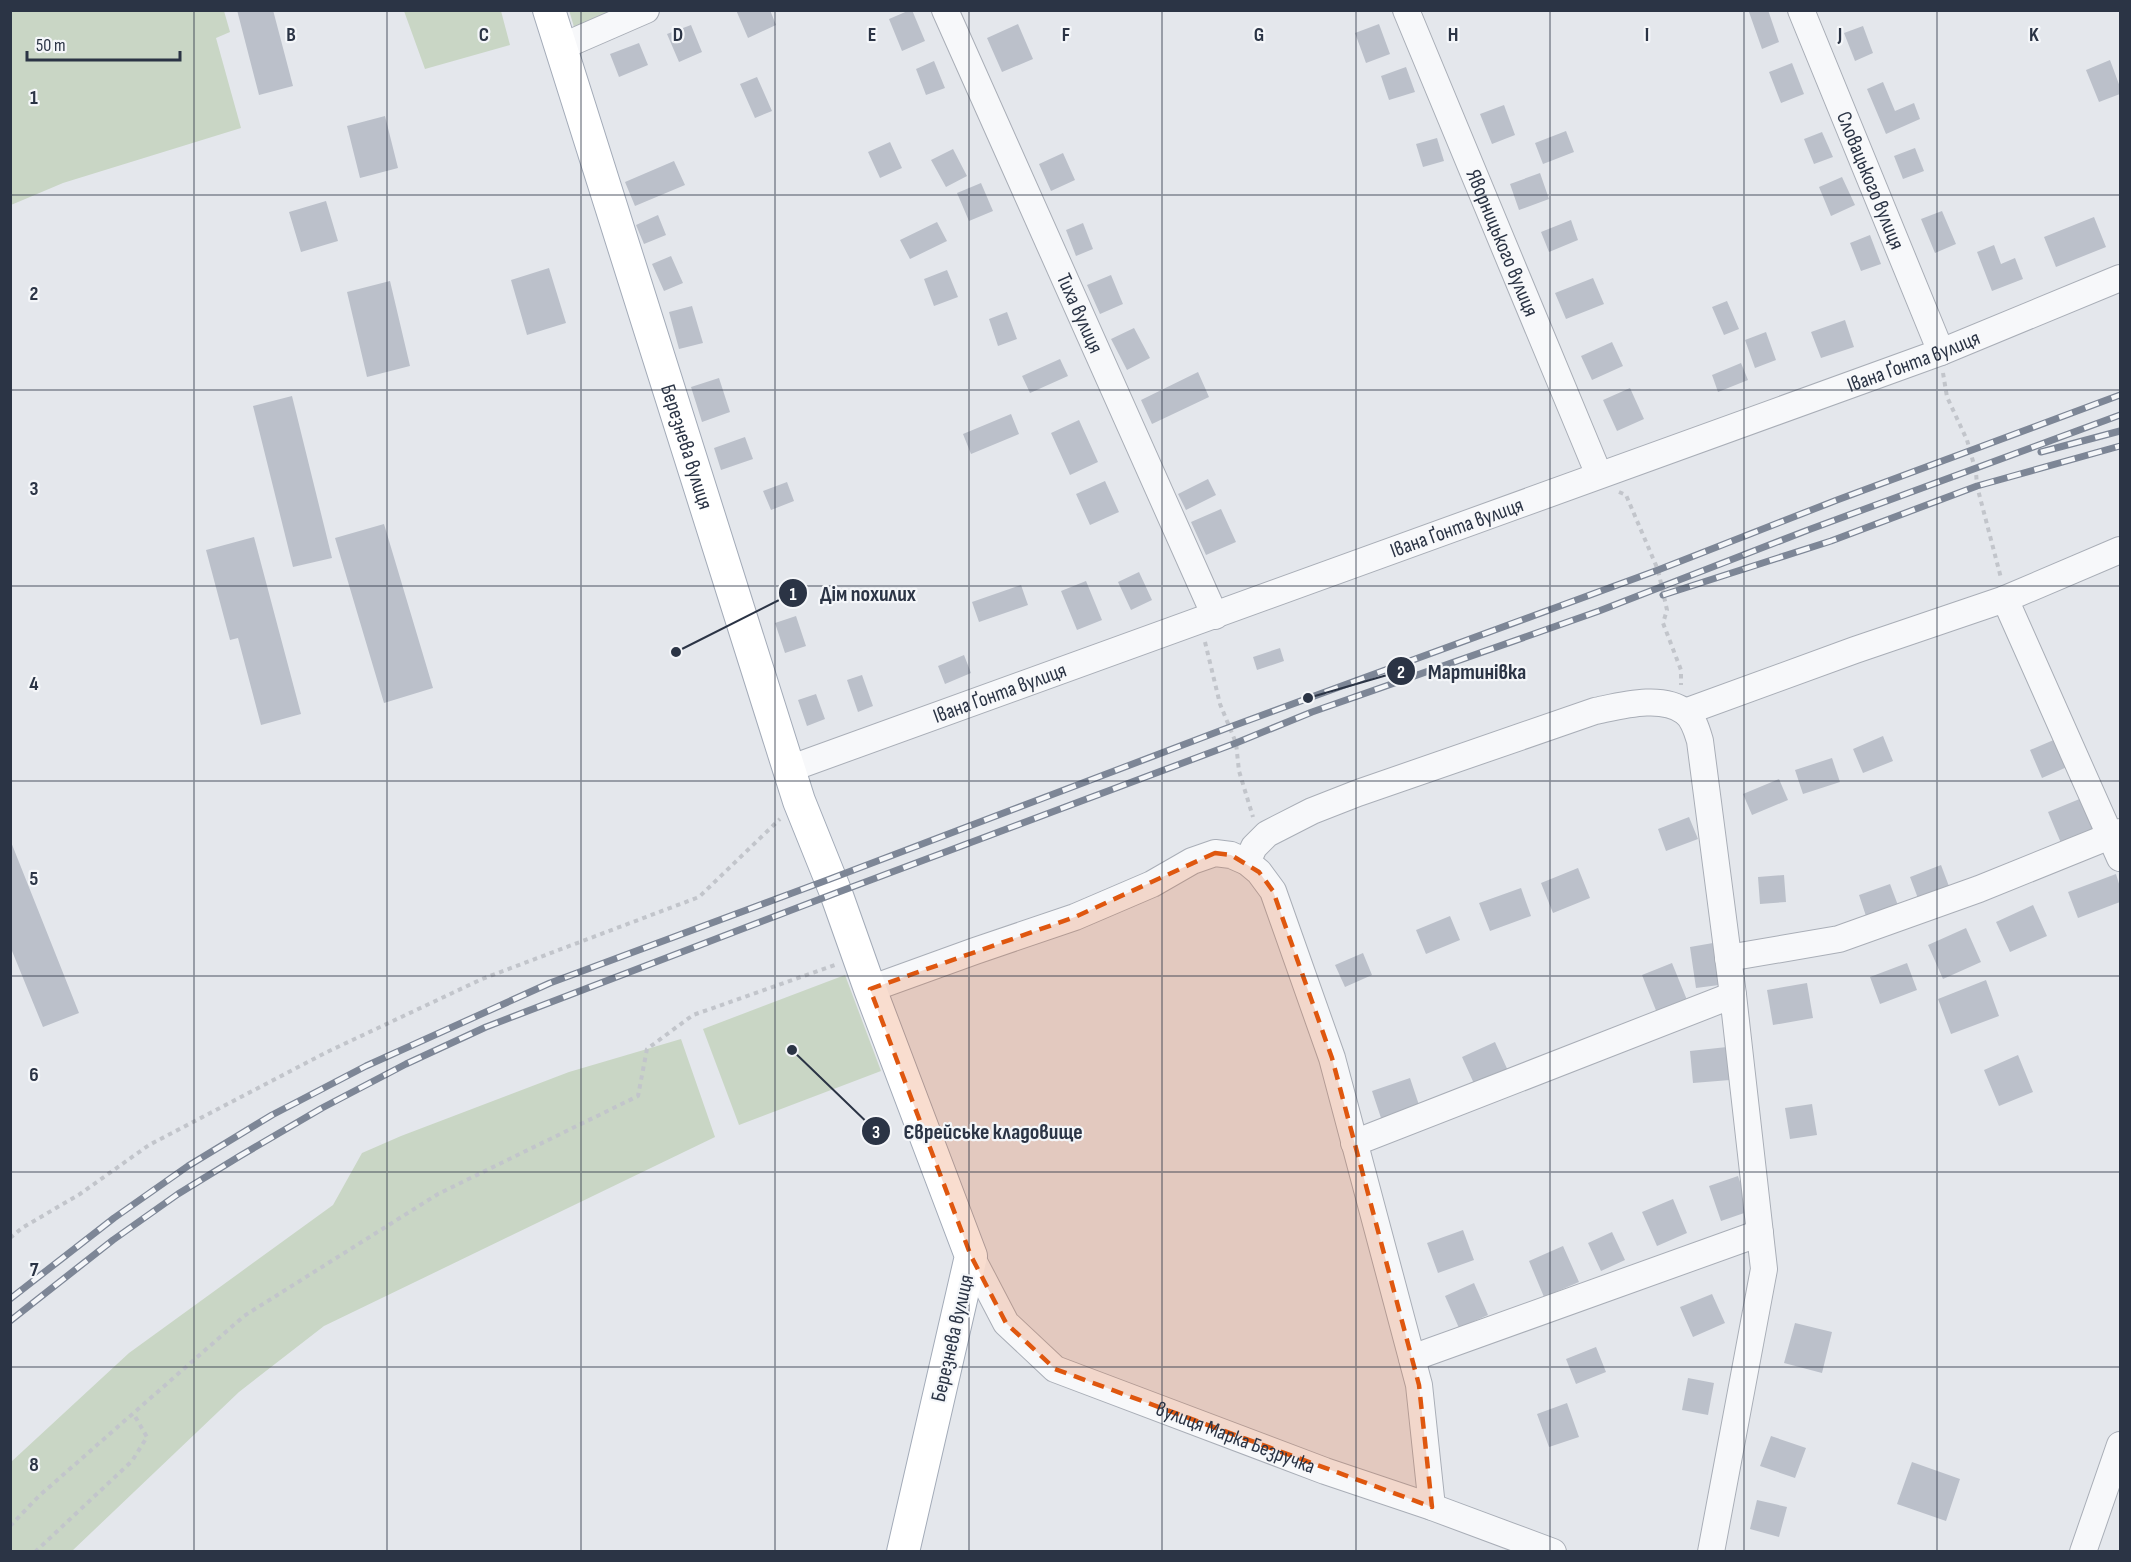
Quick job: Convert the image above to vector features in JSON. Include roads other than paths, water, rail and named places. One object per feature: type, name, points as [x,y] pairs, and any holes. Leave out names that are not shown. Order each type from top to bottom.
[{"type":"main road","name":"Березнева вулиця","points":[[549,10],[799,801],[971,1256],[903,1551]]},
{"type":"street","points":[[561,47],[646,10]]},
{"type":"street","name":"Тиха вулиця","points":[[945,10],[1205,619]]},
{"type":"street","name":"Яворницького вулиця","points":[[1406,10],[1599,476]]},
{"type":"street","name":"Словацького вулиця","points":[[1801,10],[1941,352]]},
{"type":"street","name":"Івана Ґонта вулиця","points":[[789,769],[1941,352],[2121,278]]},
{"type":"street","points":[[1685,712],[1855,650],[2005,599],[2121,550]]},
{"type":"street","points":[[1728,958],[1839,939],[2117,842],[2005,599]]},
{"type":"street","points":[[1250,855],[1267,834],[1312,811],[1585,715],[1632,704],[1668,704],[1685,712],[1695,725],[1700,741],[1733,995],[1764,1269],[1711,1551]]},
{"type":"street","points":[[870,989],[1075,917],[1152,884],[1192,861],[1215,853],[1250,855]]},
{"type":"street","points":[[1250,855],[1258,872],[1273,891],[1332,1058],[1419,1385],[1432,1507]]},
{"type":"street","points":[[1354,1143],[1733,995]]},
{"type":"street","points":[[1412,1358],[1760,1233]]},
{"type":"street","name":"вулиця Марка Безручка","points":[[971,1256],[1006,1323],[1054,1369],[1325,1471],[1553,1551]]},
{"type":"street","points":[[2083,1551],[2121,1445]]},
{"type":"railway","points":[[10,1299],[114,1218],[188,1166],[272,1115],[366,1066],[550,983],[1230,727],[1658,570],[1837,500],[2120,395]]},
{"type":"railway","points":[[10,1321],[113,1240],[178,1194],[322,1108],[406,1064],[486,1027],[1236,743],[1312,712],[1599,611],[1808,530],[2120,415]]},
{"type":"railway","points":[[2041,452],[2120,431]]},
{"type":"railway","points":[[1663,595],[1831,541],[1977,486],[2120,446]]},
{"type":"place","name":"Дiм похилих","points":[[676,652]]},
{"type":"place","name":"Мартинівка","points":[[1308,698]]},
{"type":"place","name":"Єврейське кладовище","points":[[792,1050]]}]
